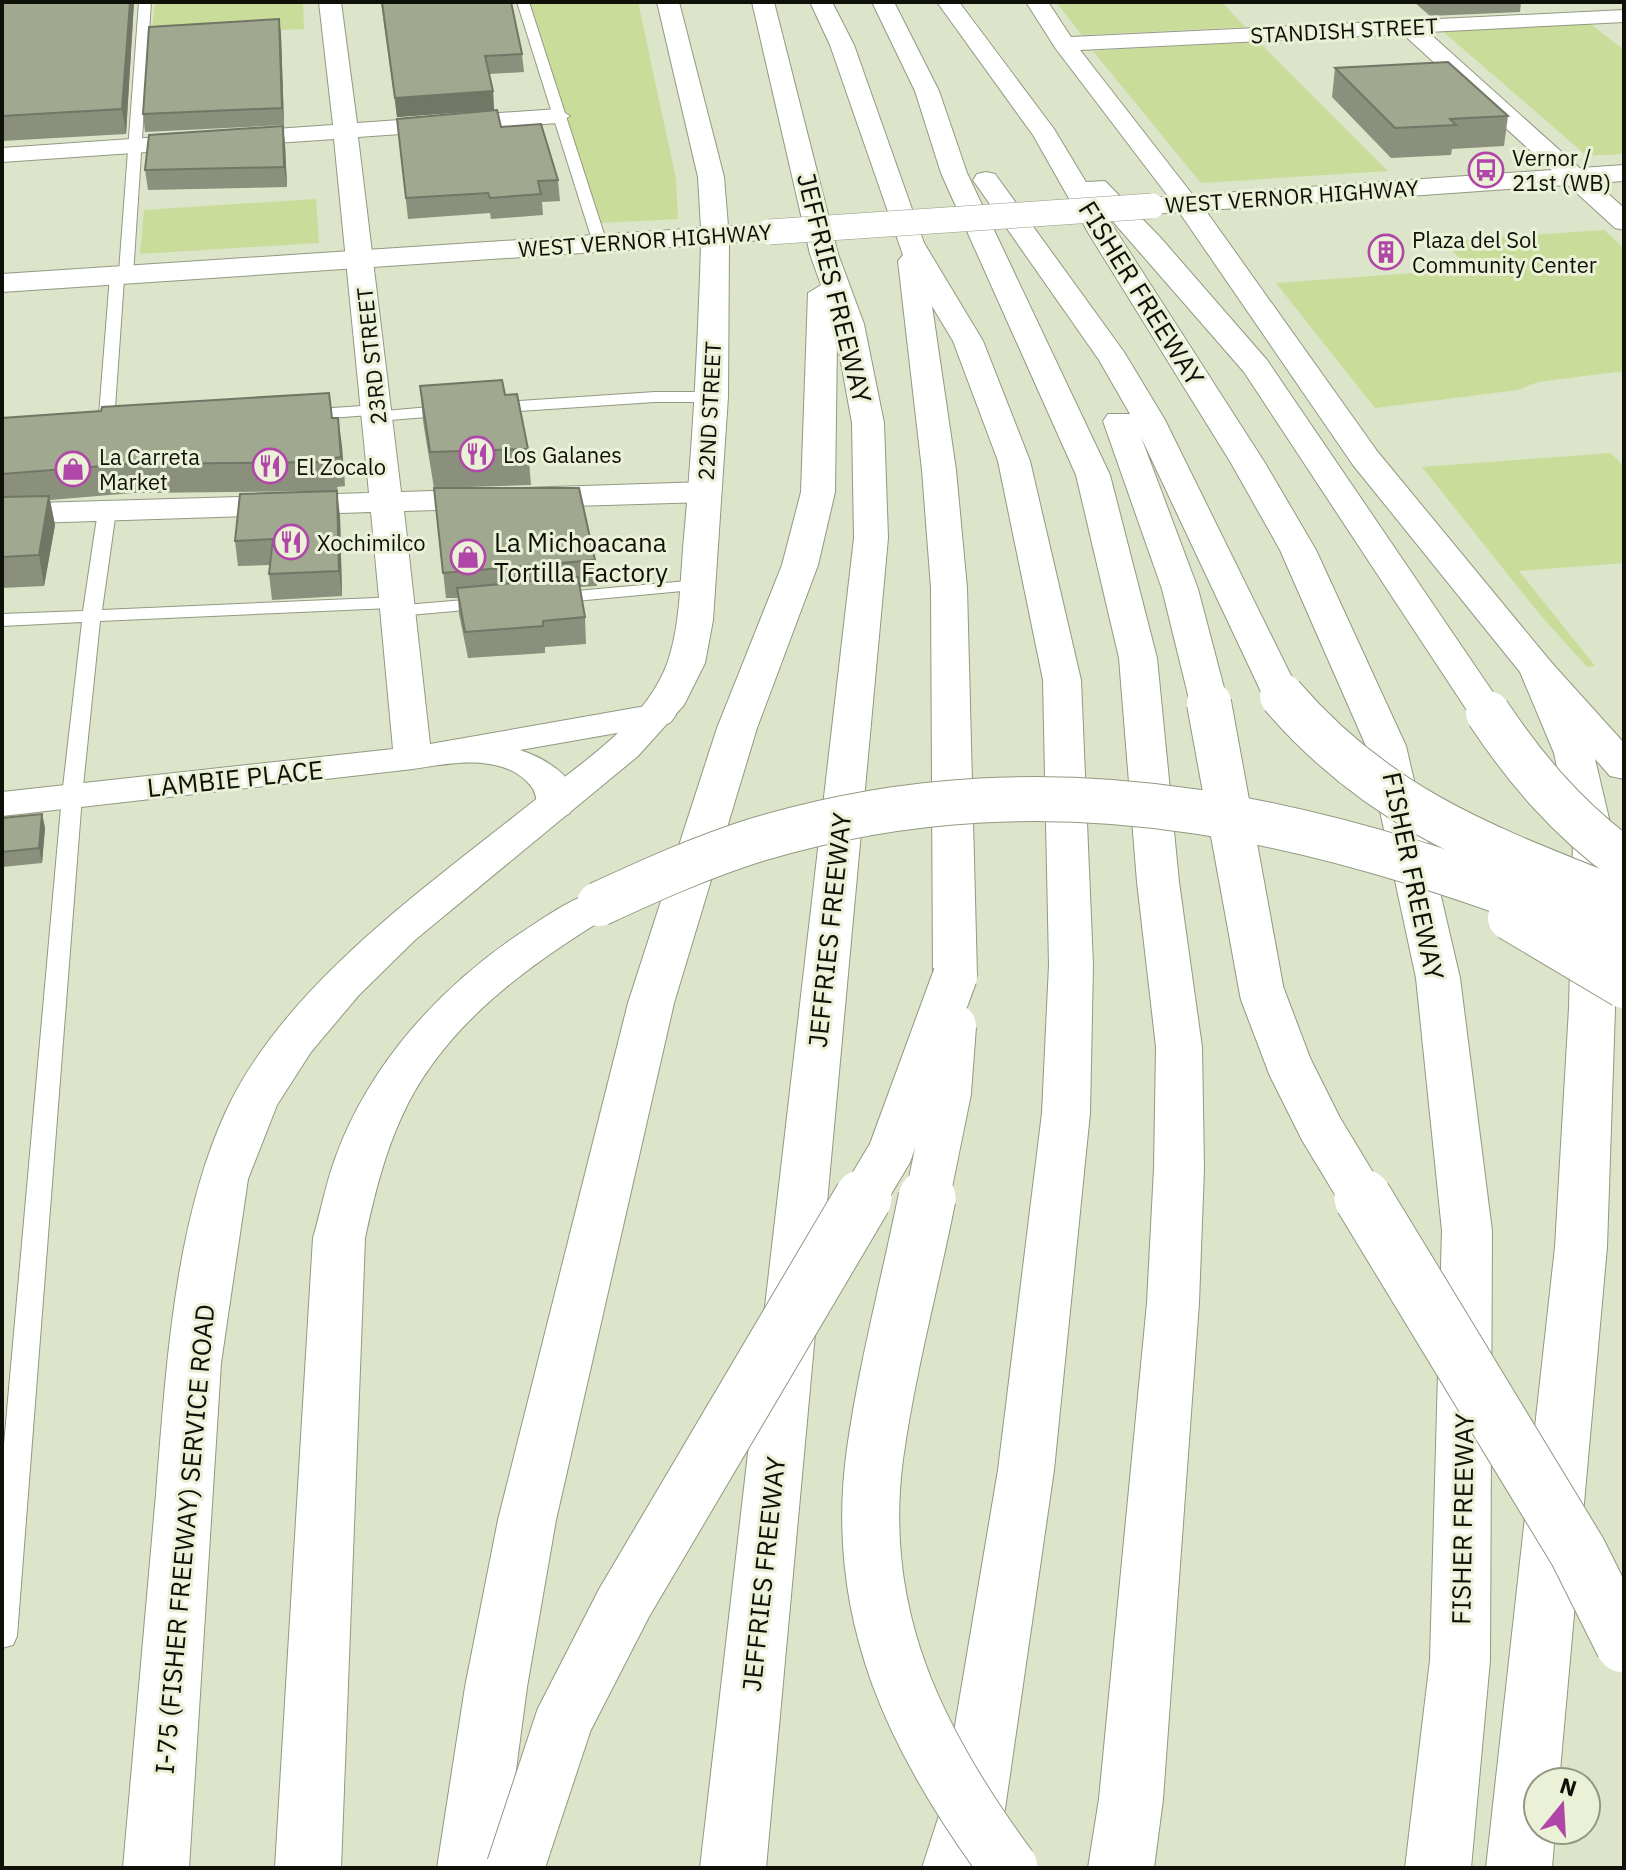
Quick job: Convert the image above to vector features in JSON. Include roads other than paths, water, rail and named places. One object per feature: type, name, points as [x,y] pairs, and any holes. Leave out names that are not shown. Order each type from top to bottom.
[{"type":"main road","name":"22ND STREET","points":[[668,2],[711,177],[715,236],[712,397],[698,585]]},
{"type":"main road","name":"JEFFRIES FREEWAY","points":[[733,1868],[871,538],[868,423],[849,324],[824,254],[763,2]]},
{"type":"main road","points":[[821,2],[842,45],[910,243],[968,341],[1022,488],[1062,680],[1071,965],[1066,1113],[1026,1470],[973,1809],[955,1868]]},
{"type":"main road","points":[[883,2],[927,91],[1057,284],[1113,358],[1149,420],[1282,696],[1329,751],[1405,804],[1482,845],[1624,902]]},
{"type":"main road","name":"FISHER FREEWAY","points":[[948,2],[1045,134],[1298,550],[1386,746],[1438,978],[1467,1231],[1460,1660],[1438,1868]]},
{"type":"main road","points":[[927,91],[954,173],[1093,475],[1138,658],[1158,882],[1179,1047],[1179,1168],[1173,1303],[1131,1799],[1121,1868]]},
{"type":"main road","points":[[1045,134],[1150,243],[1256,367],[1541,788],[1581,827],[1624,860]]},
{"type":"main road","name":"WEST VERNOR HIGHWAY","points":[[2,283],[1624,173]]},
{"type":"main road","points":[[1186,203],[1365,458],[1538,670],[1624,767]]},
{"type":"main road","points":[[910,243],[939,470],[949,588],[955,976],[949,1092],[875,1454],[869,1508],[871,1561],[878,1619],[915,1718],[944,1776],[1009,1868]]},
{"type":"main road","points":[[470,1868],[496,1687],[527,1520],[651,1003],[737,728],[800,565],[818,492],[824,254]]},
{"type":"main road","points":[[1057,284],[1146,488],[1180,589],[1209,703],[1262,993],[1290,1067],[1321,1129],[1578,1552],[1624,1644]]},
{"type":"main road","name":"I-75 (FISHER FREEWAY) SERVICE ROAD","points":[[156,1868],[194,1363],[223,1179],[253,1105],[293,1043],[343,985],[399,931],[555,806],[624,748],[657,715],[686,663],[698,585]]},
{"type":"main road","points":[[1519,1868],[1581,1247],[1592,1008],[1594,844],[1574,753],[1538,670]]},
{"type":"main road","points":[[308,1868],[339,1238],[362,1153],[396,1085],[431,1035],[479,985],[553,929],[654,877],[767,837],[863,814],[928,805],[1055,799],[1135,803],[1220,813],[1334,837],[1524,898],[1624,938]]},
{"type":"main road","points":[[1334,837],[1521,924],[1624,986]]},
{"type":"main road","points":[[515,1868],[564,1720],[624,1603],[890,1153],[955,976]]},
{"type":"street","name":"23RD STREET","points":[[330,2],[343,131],[361,260],[413,758]]},
{"type":"street","points":[[1037,2],[1064,44],[1186,203]]},
{"type":"street","name":"STANDISH STREET","points":[[1064,44],[1624,16]]},
{"type":"street","points":[[1409,27],[1624,222]]},
{"type":"street","points":[[2,155],[558,116]]},
{"type":"street","points":[[2,514],[705,492]]},
{"type":"street","name":"LAMBIE PLACE","points":[[2,804],[413,758],[657,715]]},
{"type":"street","name":"LAMBIE PLACE","points":[[468,749],[501,757],[539,774],[552,784],[557,794],[555,806]]},
{"type":"lane","points":[[137,425],[106,427],[99,424],[121,275],[145,2]]},
{"type":"lane","points":[[523,2],[600,243]]},
{"type":"lane","points":[[292,415],[643,397],[712,397]]},
{"type":"lane","points":[[2,1636],[72,796],[91,617],[107,511]]},
{"type":"lane","points":[[540,599],[698,585]]},
{"type":"lane","points":[[2,620],[508,602]]},
{"type":"place","name":"Vernor / 21st (WB)","points":[[1486,170]]},
{"type":"place","name":"Plaza del Sol Community Center","points":[[1386,252]]},
{"type":"place","name":"Los Galanes","points":[[477,454]]},
{"type":"place","name":"El Zocalo","points":[[270,466]]},
{"type":"place","name":"La Carreta Market","points":[[73,469]]},
{"type":"place","name":"Xochimilco","points":[[291,542]]},
{"type":"place","name":"La Michoacana Tortilla Factory","points":[[468,557]]}]
